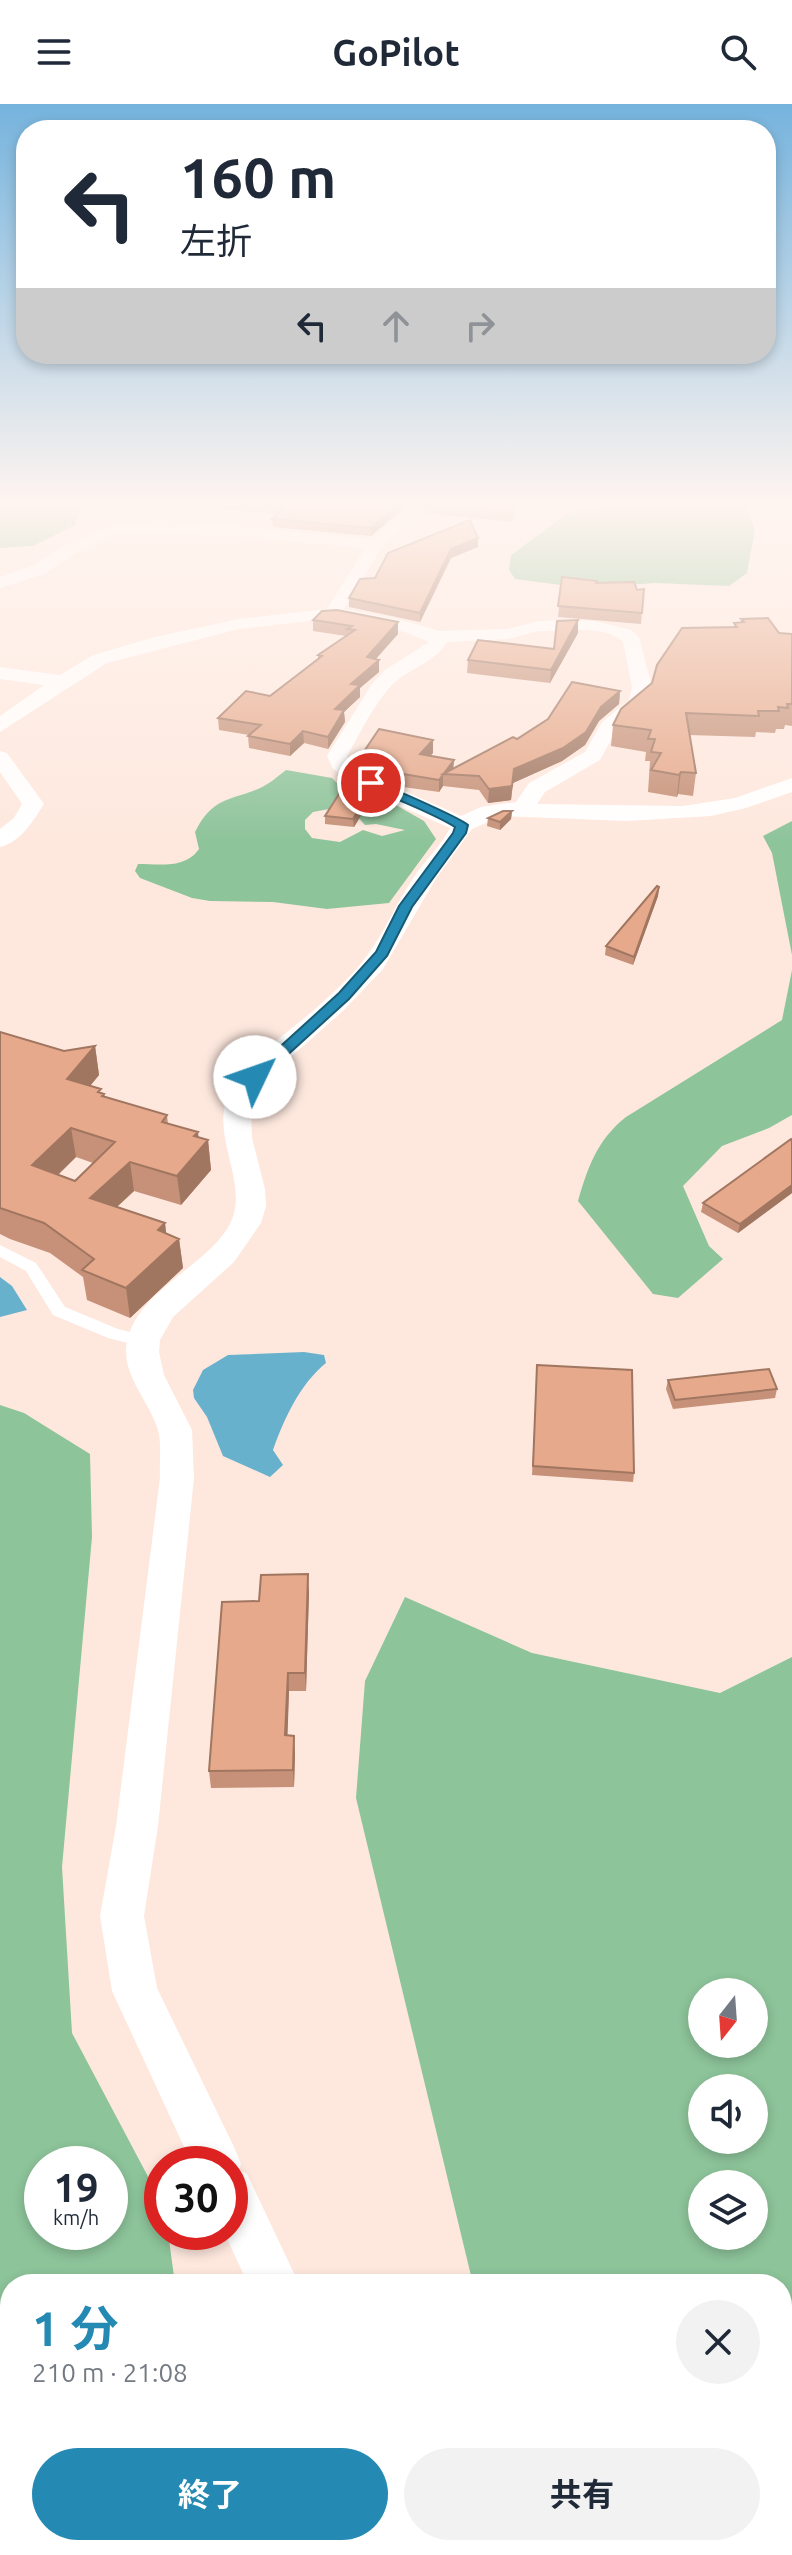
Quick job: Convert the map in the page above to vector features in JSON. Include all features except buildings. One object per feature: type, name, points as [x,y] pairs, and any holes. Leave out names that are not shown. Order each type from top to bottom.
[{"type":"street","points":[[0,726],[59,681],[100,659],[239,624],[316,615]]},
{"type":"street","points":[[349,615],[409,627],[437,637],[508,634],[539,626],[567,625],[613,630],[632,641],[642,687],[638,702],[609,726],[593,756],[537,788],[524,807]]},
{"type":"street","points":[[437,637],[438,643],[431,650],[406,663],[384,682],[337,756],[340,765],[394,795],[462,825]]},
{"type":"street","points":[[0,673],[59,681]]},
{"type":"street","points":[[0,757],[33,804],[22,822],[0,840]]},
{"type":"street","points":[[208,2146],[135,1991],[122,1916],[137,1826],[177,1478],[175,1430],[151,1383],[143,1341],[155,1316],[219,1260],[247,1223],[251,1196],[234,1121],[236,1104],[255,1077],[344,996],[382,953],[405,906],[460,833],[462,825],[490,811],[524,807],[561,812],[663,815],[724,809],[765,798],[792,784]]},
{"type":"street","points":[[394,795],[407,794],[481,805],[490,811]]},
{"type":"street","points":[[248,2229],[269,2274]]},
{"type":"lane","points":[[0,1250],[31,1267],[59,1311],[114,1334],[143,1341]]},
{"type":"green space","points":[[286,770],[332,778],[344,790],[373,792],[424,821],[436,839],[389,903],[327,909],[273,902],[210,901],[192,898],[140,878],[135,871],[138,864],[172,864],[187,860],[199,849],[195,832],[214,807],[262,787]],"holes":[[[340,807],[354,813],[365,825],[405,830],[382,836],[363,830],[340,842],[312,838],[305,829],[305,820],[313,812]]]},
{"type":"green space","points":[[792,821],[792,955],[772,853],[763,836]]},
{"type":"green space","points":[[792,970],[792,1115],[769,1128],[722,1146],[683,1186],[709,1246],[723,1259],[678,1298],[653,1294],[578,1201],[590,1166],[608,1135],[626,1117],[782,1020]]},
{"type":"green space","points":[[0,1405],[24,1413],[90,1454],[92,1537],[62,1867],[72,2033],[144,2169],[144,2250],[170,2250],[174,2274],[0,2274]]},
{"type":"green space","points":[[405,1597],[532,1653],[720,1693],[792,1657],[792,2274],[471,2274],[356,1798],[365,1681]]},
{"type":"water","points":[[0,1277],[12,1286],[27,1310],[0,1317]]},
{"type":"water","points":[[304,1352],[324,1355],[326,1363],[301,1392],[282,1426],[273,1450],[283,1465],[270,1477],[223,1456],[207,1417],[194,1398],[193,1390],[203,1370],[228,1355]]},
{"type":"route","points":[[255,1077],[344,996],[382,953],[405,906],[460,833],[462,825],[452,819],[371,783]]}]
